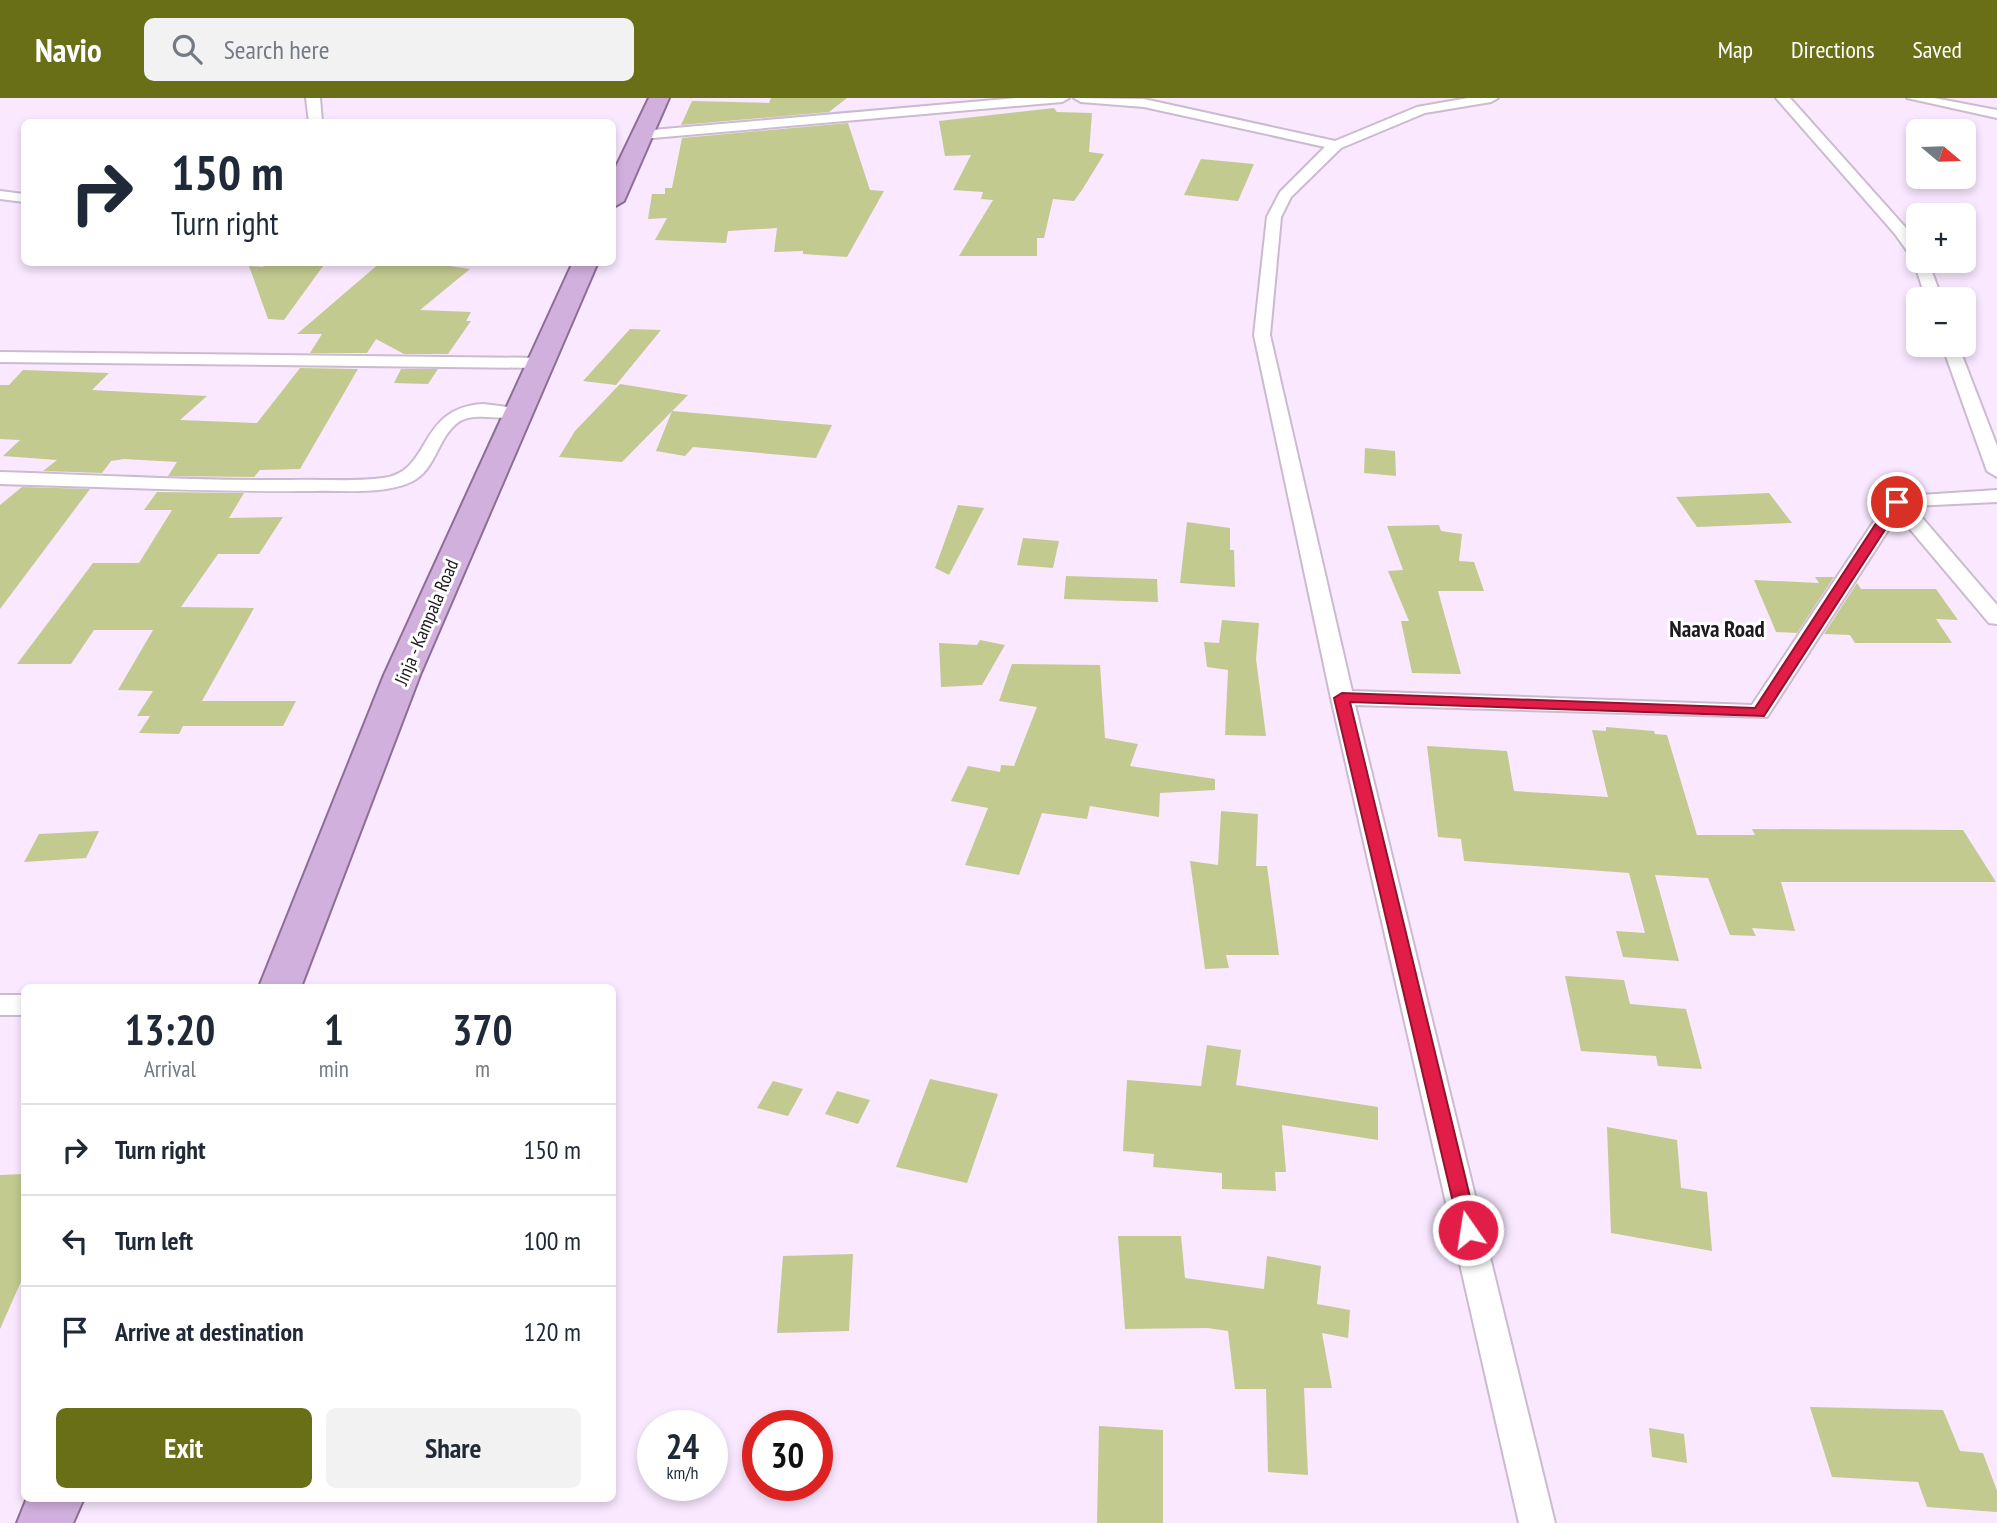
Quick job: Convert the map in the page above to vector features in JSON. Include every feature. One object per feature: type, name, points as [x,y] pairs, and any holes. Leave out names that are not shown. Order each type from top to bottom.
[{"type":"highway","points":[[616,192],[660,98]]},
{"type":"highway","name":"Jinja - Kampala Road","points":[[281,984],[402,675],[584,266]]},
{"type":"highway","points":[[45,1523],[54,1502]]},
{"type":"street","points":[[313,98],[316,119]]},
{"type":"street","points":[[641,135],[1062,98]]},
{"type":"street","points":[[1081,98],[1144,103],[1336,145]]},
{"type":"street","points":[[1491,98],[1422,110],[1336,145],[1286,195],[1274,217],[1262,335],[1342,698],[1537,1523]]},
{"type":"street","points":[[1783,98],[1906,238]]},
{"type":"street","points":[[1914,98],[1997,114]]},
{"type":"street","points":[[0,195],[21,198]]},
{"type":"street","points":[[0,357],[542,363]]},
{"type":"street","points":[[1954,357],[1997,471]]},
{"type":"street","points":[[0,478],[251,486],[384,484],[402,481],[415,474],[423,466],[440,428],[460,414],[473,411],[517,414]]},
{"type":"street","points":[[1897,502],[1997,496]]},
{"type":"street","points":[[1342,698],[1759,712],[1897,502]]},
{"type":"street","points":[[1897,502],[1997,618]]},
{"type":"street","points":[[0,1005],[21,1005]]},
{"type":"building","points":[[771,98],[847,98],[829,112],[681,125],[692,101],[769,103]]},
{"type":"building","points":[[1054,108],[1057,112],[1092,113],[1089,152],[1104,154],[1082,190],[1074,201],[1053,199],[1044,238],[1037,238],[1037,256],[959,256],[993,200],[981,199],[983,192],[953,190],[971,155],[945,156],[939,121]]},
{"type":"building","points":[[848,123],[870,190],[884,191],[847,257],[803,254],[803,251],[774,252],[777,228],[728,231],[726,243],[655,240],[667,218],[648,219],[652,194],[665,194],[665,188],[672,188],[682,138]]},
{"type":"building","points":[[1201,159],[1254,164],[1238,201],[1184,195]]},
{"type":"building","points":[[249,266],[323,266],[284,320],[268,319]]},
{"type":"building","points":[[376,266],[449,266],[470,269],[420,310],[471,312],[466,321],[471,321],[448,354],[404,354],[376,339],[367,353],[310,353],[322,334],[297,334]]},
{"type":"building","points":[[630,329],[661,330],[616,385],[583,381]]},
{"type":"building","points":[[300,368],[358,369],[300,469],[260,470],[254,477],[168,476],[177,462],[124,459],[111,461],[102,473],[43,471],[57,460],[3,456],[20,440],[0,439],[0,385],[9,385],[23,370],[109,373],[92,390],[207,396],[180,420],[257,423]]},
{"type":"building","points":[[401,369],[438,369],[428,384],[394,383]]},
{"type":"building","points":[[620,384],[688,395],[622,462],[559,457],[575,431]]},
{"type":"building","points":[[672,411],[832,425],[816,458],[693,447],[685,456],[656,451]]},
{"type":"building","points":[[1365,448],[1395,451],[1396,476],[1364,473]]},
{"type":"building","points":[[22,487],[90,489],[0,609],[0,505]]},
{"type":"building","points":[[157,492],[244,493],[229,518],[283,517],[259,554],[218,554],[181,607],[254,608],[202,701],[296,701],[283,726],[183,726],[179,734],[139,733],[150,716],[137,716],[153,691],[118,690],[153,630],[94,630],[71,664],[17,664],[93,563],[139,563],[172,510],[144,510]]},
{"type":"building","points":[[1769,493],[1792,523],[1697,527],[1676,497]]},
{"type":"building","points":[[958,505],[984,508],[949,575],[935,568]]},
{"type":"building","points":[[1187,522],[1230,528],[1230,550],[1234,550],[1235,587],[1180,583]]},
{"type":"building","points":[[1439,525],[1441,531],[1462,534],[1459,561],[1474,562],[1484,591],[1438,591],[1461,674],[1412,673],[1401,621],[1409,621],[1388,571],[1403,570],[1387,526]]},
{"type":"building","points":[[1023,538],[1059,541],[1053,568],[1017,565]]},
{"type":"building","points":[[1066,576],[1157,579],[1158,602],[1064,599]]},
{"type":"building","points":[[1815,577],[1834,577],[1797,633],[1776,632],[1754,580],[1819,583]]},
{"type":"building","points":[[1857,583],[1861,589],[1936,589],[1958,620],[1936,619],[1952,643],[1855,643],[1850,635],[1824,634]]},
{"type":"building","points":[[1222,620],[1259,623],[1256,659],[1266,736],[1225,735],[1228,670],[1207,667],[1204,642],[1219,643]]},
{"type":"building","points":[[980,640],[1005,645],[982,685],[941,687],[939,643],[977,645]]},
{"type":"building","points":[[1012,664],[1100,665],[1105,738],[1138,744],[1130,766],[1215,779],[1215,790],[1160,793],[1159,817],[1090,806],[1087,819],[1042,813],[1019,875],[965,865],[988,808],[951,801],[968,766],[1000,772],[1001,765],[1014,766],[1037,707],[999,701]]},
{"type":"building","points":[[1606,727],[1654,731],[1655,734],[1667,735],[1697,835],[1755,835],[1752,829],[1963,830],[1996,882],[1781,882],[1795,931],[1752,928],[1756,936],[1730,935],[1708,878],[1655,875],[1679,961],[1623,957],[1616,931],[1645,933],[1629,873],[1464,861],[1461,839],[1438,837],[1427,746],[1507,751],[1514,791],[1608,797],[1592,730],[1606,731]]},
{"type":"building","points":[[1221,811],[1258,814],[1256,866],[1267,866],[1279,955],[1226,955],[1229,968],[1205,969],[1190,861],[1218,865]]},
{"type":"building","points":[[99,831],[86,858],[24,862],[39,834]]},
{"type":"building","points":[[1565,976],[1624,980],[1630,1004],[1686,1009],[1702,1069],[1658,1066],[1656,1056],[1581,1051]]},
{"type":"building","points":[[1207,1045],[1241,1050],[1236,1085],[1378,1107],[1378,1140],[1282,1125],[1286,1172],[1275,1172],[1276,1191],[1222,1189],[1222,1173],[1153,1167],[1154,1154],[1123,1151],[1127,1080],[1201,1086]]},
{"type":"building","points":[[930,1079],[998,1094],[967,1183],[896,1167]]},
{"type":"building","points":[[773,1081],[803,1089],[788,1116],[757,1108]]},
{"type":"building","points":[[837,1091],[870,1100],[858,1124],[825,1114]]},
{"type":"building","points":[[1607,1127],[1677,1140],[1681,1188],[1707,1192],[1712,1251],[1611,1233]]},
{"type":"building","points":[[21,1174],[21,1282],[0,1329],[0,1175]]},
{"type":"building","points":[[1118,1236],[1181,1236],[1185,1278],[1264,1289],[1267,1256],[1321,1266],[1317,1304],[1350,1310],[1348,1338],[1322,1333],[1332,1388],[1304,1388],[1308,1475],[1268,1472],[1266,1389],[1235,1389],[1228,1331],[1207,1328],[1125,1329]]},
{"type":"building","points":[[853,1254],[849,1331],[777,1333],[783,1256]]},
{"type":"building","points":[[1810,1407],[1943,1410],[1960,1451],[1983,1453],[1997,1491],[1997,1512],[1927,1507],[1918,1482],[1832,1477]]},
{"type":"building","points":[[1099,1426],[1163,1430],[1163,1523],[1097,1523]]},
{"type":"building","points":[[1649,1428],[1684,1434],[1687,1463],[1652,1457]]},
{"type":"district","name":"Naava Road","points":[[1717,629]]},
{"type":"route","points":[[1468,1230],[1342,698],[1759,712],[1897,502]]}]
